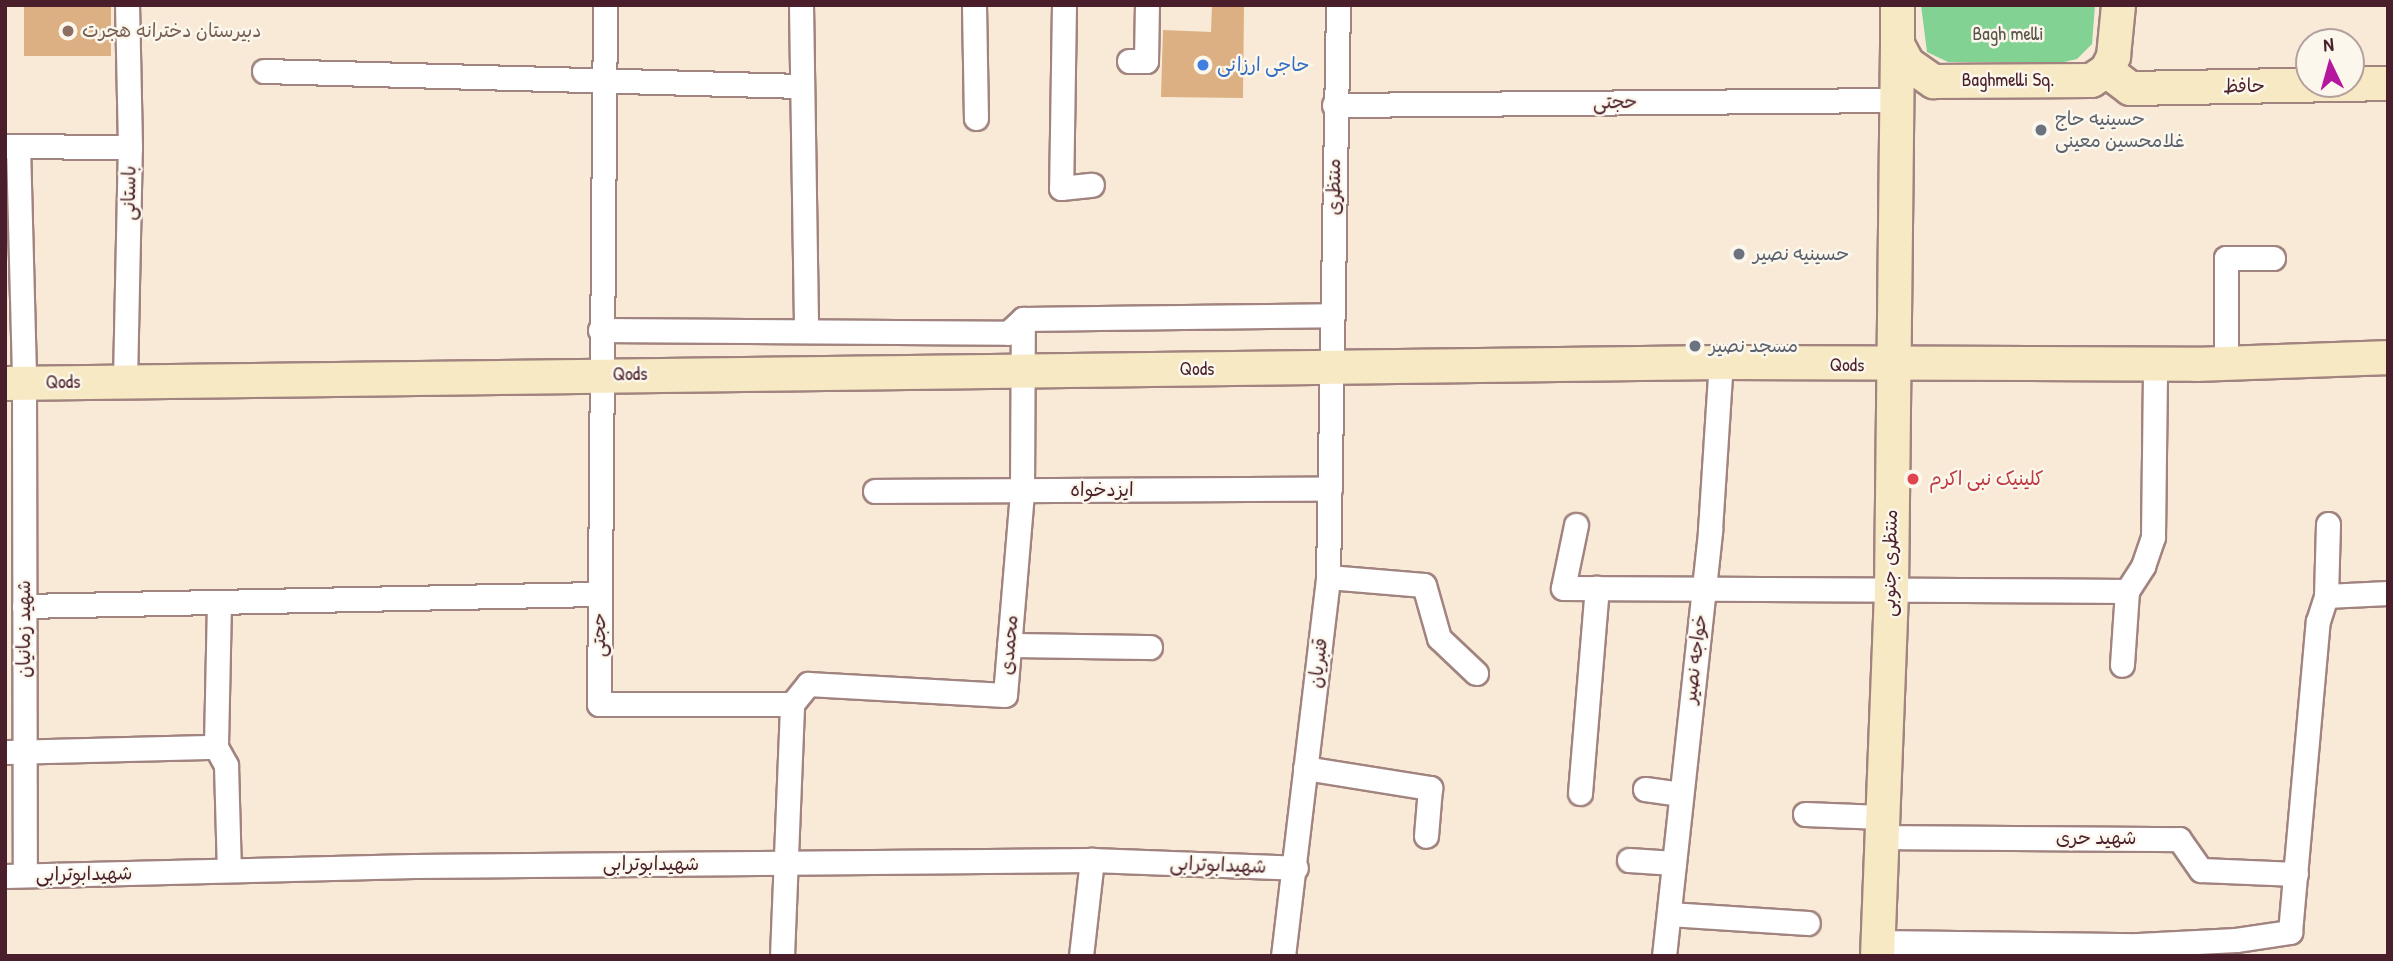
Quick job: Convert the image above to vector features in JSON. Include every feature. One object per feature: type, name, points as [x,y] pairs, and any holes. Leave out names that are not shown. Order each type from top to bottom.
[{"type":"street","name":"باستانی","points":[[125,381],[130,147],[127,5]]},
{"type":"street","name":"حجتی","points":[[605,5],[599,374],[599,704],[792,704]]},
{"type":"street","points":[[801,5],[806,331]]},
{"type":"street","points":[[974,5],[976,118]]},
{"type":"street","points":[[1064,5],[1061,188],[1092,185]]},
{"type":"street","points":[[1129,61],[1146,61],[1147,5]]},
{"type":"street","name":"منتظری","points":[[1332,368],[1334,105],[1338,5]]},
{"type":"street","points":[[1897,5],[1897,44]]},
{"type":"street","points":[[2106,70],[2118,35],[2118,5]]},
{"type":"street","name":"Baghmelli Sq.","points":[[1897,44],[1907,63],[1933,80],[2091,80],[2106,70]]},
{"type":"street","name":"منتظری جنوبی","points":[[1877,949],[1891,590],[1897,44]]},
{"type":"street","name":"حافظ","points":[[2106,70],[2130,88],[2388,83]]},
{"type":"street","points":[[264,71],[803,86]]},
{"type":"street","name":"حجتی","points":[[1334,105],[1896,100]]},
{"type":"street","points":[[11,146],[130,147]]},
{"type":"street","name":"شهید زمانیان","points":[[11,146],[15,383],[24,606],[15,638],[15,876]]},
{"type":"street","points":[[2226,363],[2225,258],[2273,258]]},
{"type":"street","points":[[600,330],[1008,333],[1023,319],[1333,314]]},
{"type":"street","name":"محمدی","points":[[792,704],[808,684],[1005,695],[1022,491],[1023,319]]},
{"type":"street","name":"Qods","points":[[15,383],[1721,362],[1892,366],[2155,364],[2388,357]]},
{"type":"street","name":"خواجه نصیر","points":[[1664,956],[1703,589],[1721,362]]},
{"type":"street","points":[[2122,665],[2127,591],[2143,566],[2152,537],[2155,364]]},
{"type":"street","name":"قنبریان","points":[[1283,956],[1296,868],[1328,577],[1332,368]]},
{"type":"street","name":"ایزدخواه","points":[[875,491],[1330,489]]},
{"type":"street","points":[[1877,949],[2138,945],[2236,940],[2290,932],[2318,621],[2326,596],[2328,524]]},
{"type":"street","points":[[1576,525],[1563,588],[2127,591]]},
{"type":"street","points":[[1328,577],[1424,585],[1439,638],[1476,673]]},
{"type":"street","points":[[1580,793],[1597,588]]},
{"type":"street","points":[[2326,596],[2388,593]]},
{"type":"street","points":[[24,606],[599,594]]},
{"type":"street","points":[[219,602],[216,747],[226,765],[229,870]]},
{"type":"street","points":[[1009,645],[1150,647]]},
{"type":"street","points":[[782,956],[792,704]]},
{"type":"street","points":[[15,751],[216,747]]},
{"type":"street","points":[[1305,768],[1430,788],[1426,836]]},
{"type":"street","points":[[1646,789],[1681,794]]},
{"type":"street","points":[[1805,814],[1882,827]]},
{"type":"street","name":"شهید حری","points":[[1882,827],[2179,839],[2202,870],[2295,874]]},
{"type":"street","points":[[1081,956],[1092,860]]},
{"type":"street","name":"شهیدابوترابی","points":[[15,876],[229,870],[1092,860],[1296,868]]},
{"type":"street","points":[[1629,860],[1674,863]]},
{"type":"street","points":[[1669,914],[1808,923]]},
{"type":"green space","name":"Bagh melli","points":[[1921,5],[2095,5],[2092,44],[2077,59],[2064,62],[1948,62],[1927,52]]},
{"type":"building","name":"دبیرستان دخترانه هجرت","points":[[24,5],[111,5],[111,56],[24,56]]},
{"type":"building","name":"حاجی ارزانی","points":[[1212,5],[1244,5],[1243,98],[1161,97],[1163,30],[1211,32]]},
{"type":"place","name":"دبیرستان دخترانه هجرت","points":[[68,31]]},
{"type":"place","name":"حاجی ارزانی","points":[[1203,65]]},
{"type":"place","name":"حسینیه حاج غلامحسین معینی","points":[[2041,130]]},
{"type":"place","name":"حسینیه نصیر","points":[[1739,254]]},
{"type":"place","name":"مسجد نصیر","points":[[1695,346]]},
{"type":"place","name":"کلینیک نبی اکرم","points":[[1913,479]]}]
